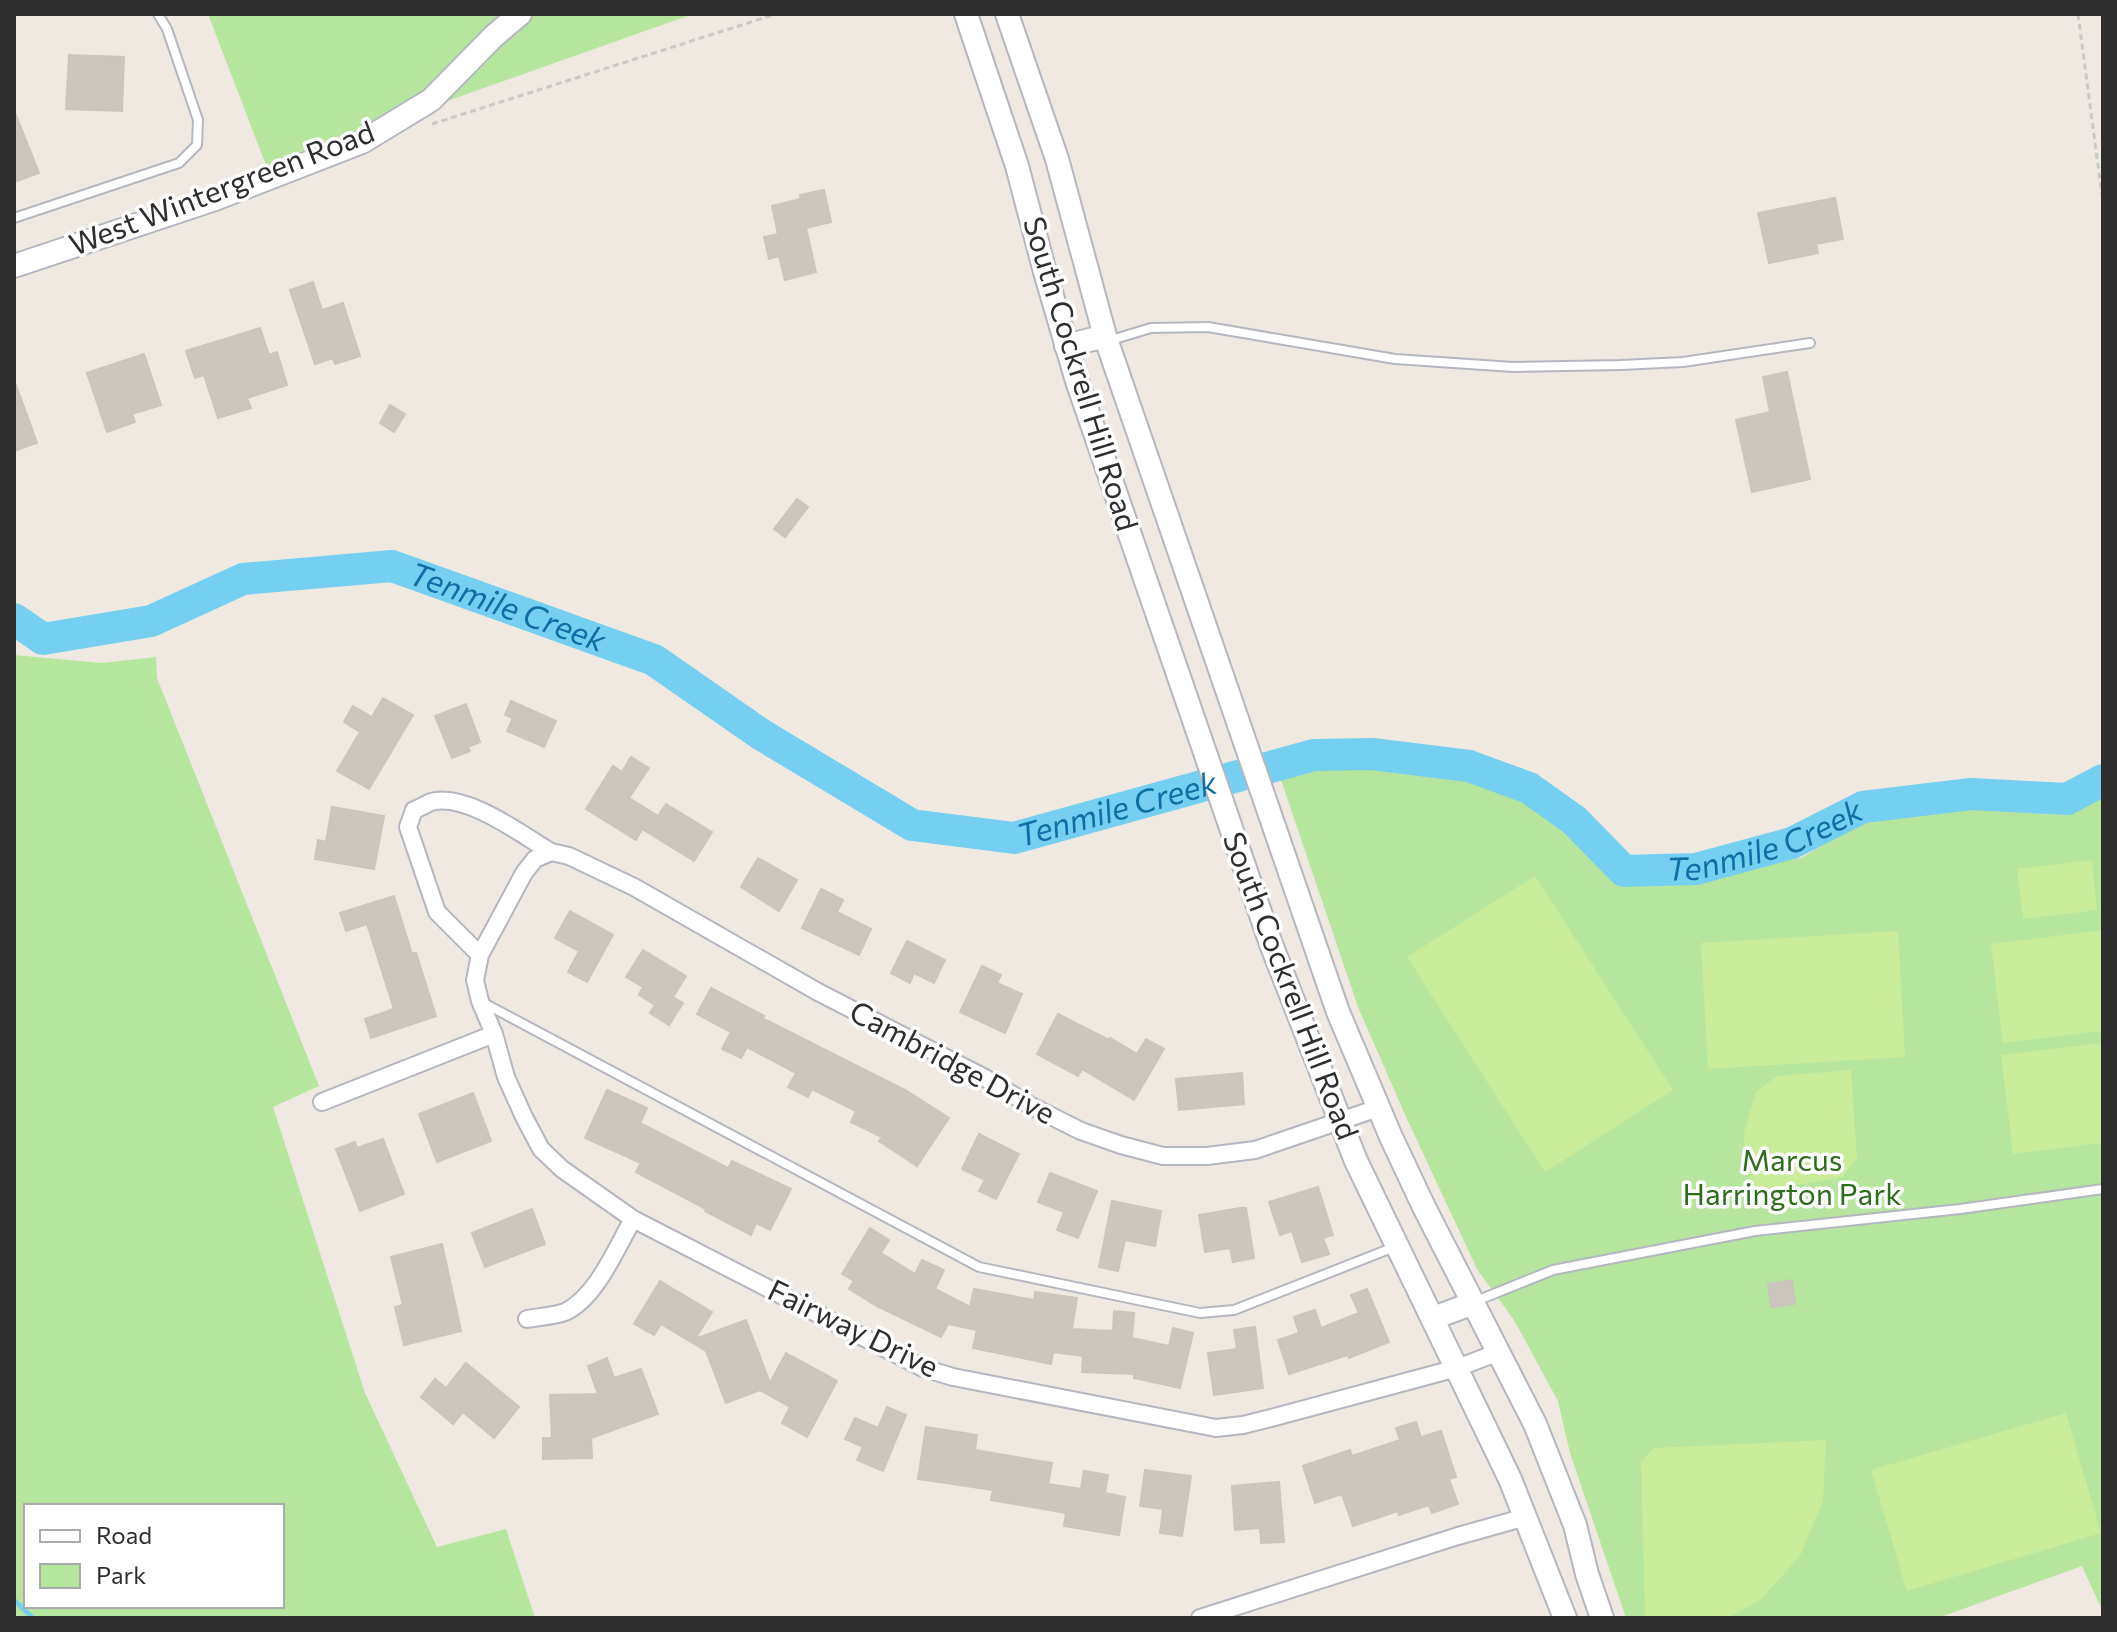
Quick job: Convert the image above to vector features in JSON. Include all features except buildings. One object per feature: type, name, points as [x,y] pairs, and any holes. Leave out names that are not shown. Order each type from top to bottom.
[{"type":"main road","name":"West Wintergreen Road","points":[[494,36],[511,14]]},
{"type":"main road","name":"West Wintergreen Road","points":[[14,266],[215,199],[362,142],[431,100],[520,14]]},
{"type":"main road","name":"South Cockrell Hill Road","points":[[966,14],[1017,166],[1066,346],[1271,944],[1356,1161],[1510,1479],[1565,1618]]},
{"type":"main road","name":"South Cockrell Hill Road","points":[[1007,14],[1057,159],[1106,338],[1338,1012],[1424,1207],[1535,1424],[1575,1525],[1602,1618]]},
{"type":"main road","points":[[1066,346],[1106,338]]},
{"type":"main road","points":[[1433,1318],[1474,1303]]},
{"type":"street","name":"Cambridge Drive","points":[[480,955],[437,912],[408,827],[414,810],[433,801],[474,807],[551,852],[569,856],[634,887],[818,992],[985,1078],[1031,1106],[1081,1131],[1121,1145],[1163,1156],[1207,1156],[1255,1150],[1378,1108]]},
{"type":"street","points":[[322,1102],[494,1034],[475,980],[480,955],[524,873],[535,859],[551,852]]},
{"type":"street","name":"Fairway Drive","points":[[494,1034],[506,1077],[524,1117],[541,1149],[562,1169],[633,1219],[923,1368],[953,1377],[1216,1428],[1243,1425],[1457,1368],[1499,1352]]},
{"type":"street","points":[[527,1319],[564,1312],[582,1300],[598,1280],[633,1219]]},
{"type":"street","points":[[1200,1618],[1526,1517]]},
{"type":"lane","points":[[14,218],[179,163],[197,145],[198,120],[167,29],[158,14]]},
{"type":"lane","points":[[1106,338],[1151,328],[1208,327],[1395,359],[1513,367],[1683,362],[1810,343]]},
{"type":"lane","points":[[480,1001],[979,1267],[1200,1313],[1234,1310],[1398,1246]]},
{"type":"lane","points":[[1474,1303],[1553,1270],[1755,1231],[1960,1209],[2103,1189]]},
{"type":"path","points":[[429,125],[776,14]]},
{"type":"path","points":[[2078,14],[2103,203]]},
{"type":"green space","points":[[208,14],[693,14],[266,165]]},
{"type":"green space","points":[[14,655],[102,663],[156,657],[157,678],[319,1086],[273,1107],[365,1393],[437,1547],[506,1529],[535,1618],[14,1618]]},
{"type":"green space","name":"Marcus Harrington Park","points":[[1321,766],[1465,775],[1522,793],[1563,825],[1619,879],[1695,879],[1801,858],[1867,819],[1973,809],[2070,807],[2103,788],[2103,1612],[2082,1566],[1938,1618],[1626,1618],[1570,1453],[1558,1401],[1514,1320],[1477,1269],[1358,1007],[1280,777]]},
{"type":"green space","points":[[2092,860],[2097,910],[2023,919],[2017,869]]},
{"type":"green space","points":[[1535,876],[1673,1090],[1545,1172],[1407,957]]},
{"type":"green space","points":[[2103,930],[2103,1031],[2003,1043],[1991,944]]},
{"type":"green space","points":[[1898,931],[1905,1057],[1708,1069],[1701,943]]},
{"type":"green space","points":[[2103,1043],[2103,1143],[2013,1154],[2001,1055]]},
{"type":"green space","points":[[1851,1070],[1857,1158],[1842,1177],[1753,1193],[1743,1136],[1756,1092],[1777,1076]]},
{"type":"green space","points":[[2066,1413],[2101,1533],[1907,1591],[1871,1470]]},
{"type":"green space","points":[[1826,1440],[1823,1500],[1800,1556],[1759,1601],[1727,1618],[1645,1618],[1641,1462],[1654,1448]]},
{"type":"waterway","name":"Tenmile Creek","points":[[14,619],[43,639],[151,621],[243,579],[392,566],[654,660],[762,735],[912,825],[1014,838],[1314,755],[1372,754],[1469,766],[1529,788],[1574,820],[1624,871],[1696,869],[1792,843],[1863,807],[1971,794],[2067,799],[2103,780]]},
{"type":"waterway","points":[[14,1600],[33,1618]]}]
